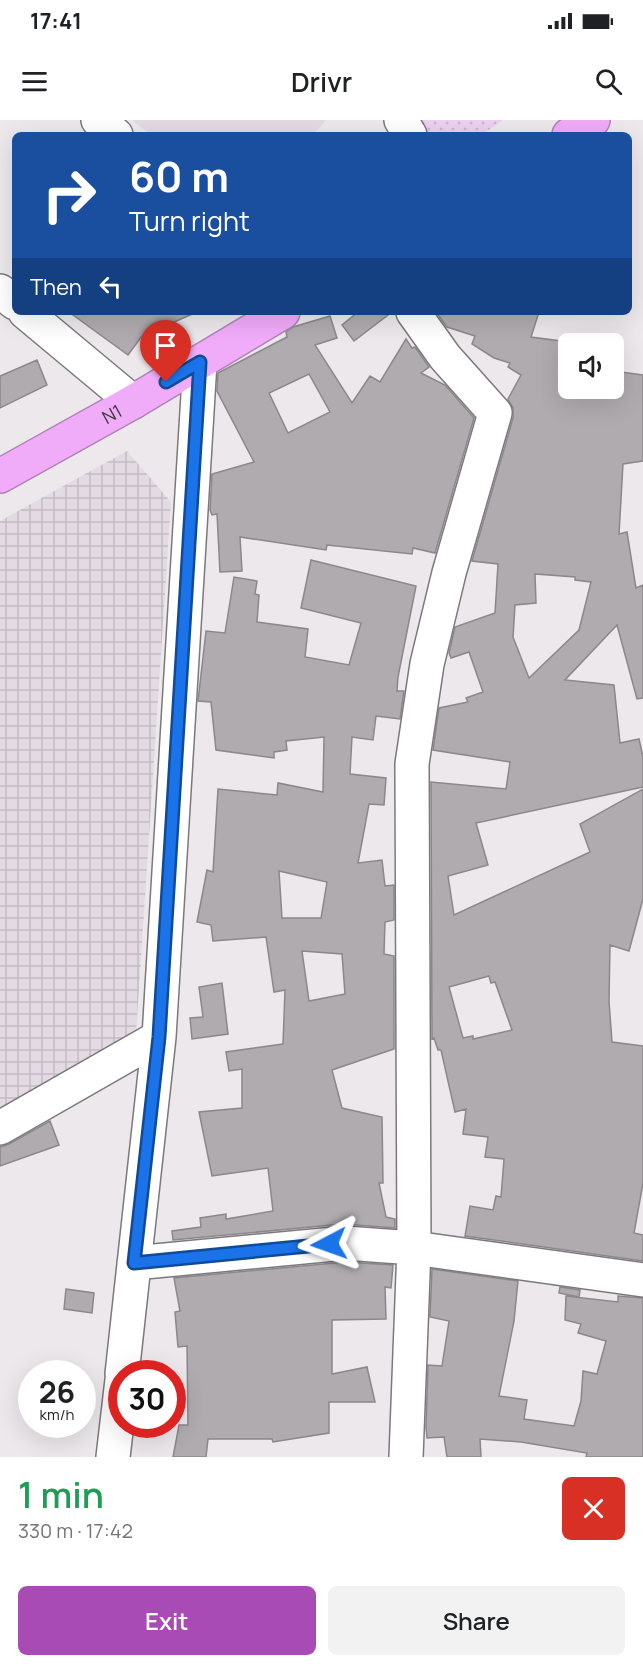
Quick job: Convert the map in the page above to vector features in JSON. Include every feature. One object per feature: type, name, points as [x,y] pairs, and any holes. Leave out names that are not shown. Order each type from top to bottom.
[{"type":"highway","points":[[574,132],[593,120]]},
{"type":"highway","name":"N1","points":[[0,476],[133,402],[279,315]]},
{"type":"street","points":[[98,120],[112,132]]},
{"type":"street","points":[[0,291],[12,301]]},
{"type":"street","points":[[29,315],[133,402]]},
{"type":"street","points":[[406,1457],[414,1248],[412,764],[430,652],[449,573],[495,413],[445,357],[415,315]]},
{"type":"street","points":[[124,1360],[159,1037],[200,362]]},
{"type":"street","points":[[0,1128],[159,1037]]},
{"type":"street","points":[[134,1263],[345,1243],[414,1248],[643,1280]]},
{"type":"street","points":[[113,1457],[115,1438]]},
{"type":"shaded area","points":[[132,120],[326,120],[316,132],[147,132]]},
{"type":"shaded area","points":[[419,120],[503,120],[485,132],[425,132]]},
{"type":"shaded area","points":[[127,451],[171,502],[136,1034],[0,1112],[0,521]]},
{"type":"building","points":[[73,315],[190,315],[142,336],[128,355]]},
{"type":"building","points":[[354,315],[388,315],[354,341],[342,325]]},
{"type":"building","points":[[438,315],[538,315],[531,337],[558,341],[558,399],[624,399],[624,372],[643,375],[643,461],[623,464],[619,534],[627,532],[636,588],[643,585],[643,698],[637,699],[617,625],[565,680],[614,685],[620,743],[639,739],[643,757],[643,787],[476,823],[488,865],[448,876],[454,915],[590,852],[580,824],[643,789],[643,899],[629,951],[610,945],[609,1001],[612,1042],[643,1046],[643,1183],[634,1233],[643,1235],[643,1261],[465,1236],[470,1206],[493,1210],[496,1196],[501,1197],[504,1159],[485,1157],[488,1137],[463,1134],[466,1109],[455,1112],[441,1050],[438,1050],[434,1038],[432,1039],[431,782],[506,789],[510,762],[433,750],[439,708],[468,702],[466,698],[483,692],[469,652],[451,658],[449,653],[455,627],[495,613],[498,564],[472,561],[513,418],[513,408],[508,399],[521,375],[508,367],[510,363],[494,358],[472,344],[475,336],[447,327]],"holes":[[[535,574],[575,577],[575,580],[591,582],[579,630],[529,678],[513,637],[515,605],[536,603]],[[489,976],[491,983],[495,982],[512,1030],[473,1039],[473,1036],[463,1038],[449,987]]]},
{"type":"building","points":[[330,316],[337,338],[315,345],[352,403],[370,376],[380,382],[406,339],[412,348],[415,347],[429,367],[421,373],[445,385],[474,418],[435,553],[413,548],[412,554],[327,545],[326,550],[240,537],[242,571],[220,572],[217,514],[212,515],[210,510],[212,474],[254,462],[217,391],[218,373],[287,337],[286,332],[293,327]],"holes":[[[309,374],[330,412],[288,433],[269,393]]]},
{"type":"building","points":[[37,360],[47,385],[0,408],[0,376]]},
{"type":"building","points":[[311,560],[416,586],[398,677],[397,691],[404,691],[400,719],[376,716],[373,740],[352,737],[350,774],[386,778],[384,805],[369,804],[358,863],[382,860],[385,886],[394,885],[394,920],[385,922],[384,954],[394,956],[394,1049],[332,1070],[342,1108],[382,1117],[383,1183],[379,1183],[386,1217],[395,1219],[395,1228],[343,1224],[173,1240],[172,1231],[201,1227],[200,1218],[226,1214],[226,1219],[273,1211],[268,1168],[212,1176],[199,1112],[242,1108],[242,1069],[229,1071],[226,1052],[283,1044],[285,990],[274,992],[266,937],[213,941],[211,925],[197,922],[207,870],[213,872],[218,789],[277,795],[278,783],[323,792],[324,737],[286,741],[287,750],[274,752],[274,758],[216,750],[211,702],[198,701],[206,631],[225,633],[234,577],[257,581],[255,594],[259,595],[257,622],[308,629],[305,657],[349,665],[361,623],[301,608]],"holes":[[[279,871],[327,882],[321,918],[282,918]],[[302,951],[342,954],[345,994],[309,1001]]]},
{"type":"building","points":[[222,983],[228,1034],[192,1039],[190,1018],[203,1017],[199,987]]},
{"type":"building","points":[[50,1121],[59,1145],[0,1166],[0,1147]]},
{"type":"building","points":[[345,1262],[393,1265],[391,1288],[385,1287],[386,1319],[332,1320],[332,1374],[367,1367],[375,1402],[329,1402],[329,1433],[273,1442],[272,1439],[208,1439],[206,1457],[173,1457],[177,1438],[186,1438],[186,1425],[188,1425],[187,1346],[178,1347],[175,1312],[180,1311],[174,1278]]},
{"type":"building","points":[[432,1269],[518,1281],[514,1321],[499,1396],[527,1400],[524,1419],[574,1426],[581,1401],[583,1371],[597,1374],[606,1341],[578,1333],[581,1324],[565,1320],[566,1296],[618,1302],[618,1296],[643,1298],[643,1457],[586,1457],[587,1453],[521,1442],[480,1439],[481,1457],[447,1457],[444,1437],[427,1438],[426,1427],[428,1365],[442,1366],[449,1321],[430,1317]]},
{"type":"building","points":[[560,1287],[580,1290],[579,1297],[559,1293]]},
{"type":"building","points":[[66,1289],[94,1293],[92,1313],[64,1309]]},
{"type":"route","points":[[166,382],[200,362],[159,1037],[134,1263],[329,1244]]}]
